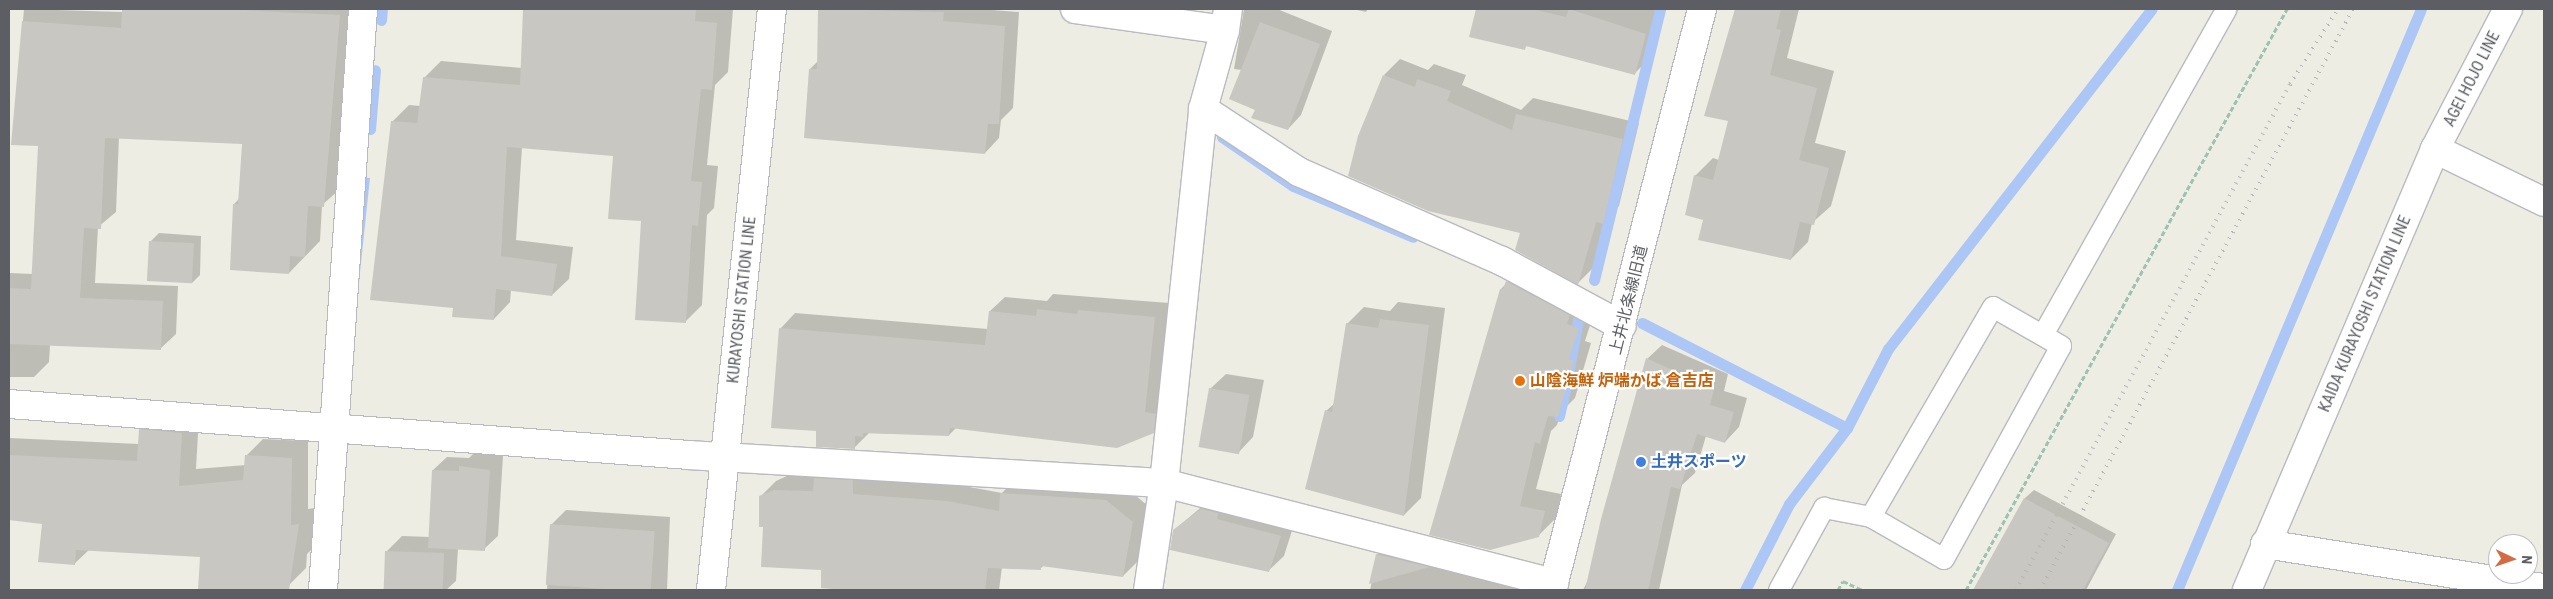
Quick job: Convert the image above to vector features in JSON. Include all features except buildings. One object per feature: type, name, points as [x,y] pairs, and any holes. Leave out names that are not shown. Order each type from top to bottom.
[{"type":"street","points":[[323,590],[363,9]]},
{"type":"street","name":"KURAYOSHI STATION LINE","points":[[711,590],[772,9]]},
{"type":"street","points":[[1075,9],[1227,19],[1203,109],[1164,483],[1148,590]]},
{"type":"street","name":"上井北条線旧道","points":[[1553,586],[1622,326],[1702,9]]},
{"type":"street","name":"AGEI HOJO LINE","points":[[2435,149],[2508,9]]},
{"type":"street","points":[[1203,109],[1299,172],[1502,261],[1622,326]]},
{"type":"street","points":[[2435,149],[2544,202]]},
{"type":"street","name":"KAIDA KURAYOSHI STATION LINE","points":[[2247,590],[2435,149]]},
{"type":"street","points":[[9,404],[335,431],[1164,483],[1553,586]]},
{"type":"street","points":[[2265,544],[2530,588]]},
{"type":"lane","points":[[2043,335],[2227,9]]},
{"type":"lane","points":[[1779,590],[1824,508],[1871,517],[1944,559],[2061,346],[1994,308],[1871,517]]},
{"type":"path","points":[[1966,590],[2287,9]]},
{"type":"path","points":[[1838,590],[1843,581],[1862,590]]},
{"type":"water","points":[[360,177],[370,178],[351,362],[341,361]]},
{"type":"waterway","points":[[381,20],[382,9]]},
{"type":"waterway","points":[[1594,280],[1660,9]]},
{"type":"waterway","points":[[1745,590],[1789,504],[1847,428],[1888,349],[2152,9]]},
{"type":"waterway","points":[[2177,590],[2421,9]]},
{"type":"waterway","points":[[370,129],[375,70]]},
{"type":"waterway","points":[[1222,137],[1293,186],[1413,237]]},
{"type":"waterway","points":[[1568,374],[1581,304]]},
{"type":"waterway","points":[[1642,323],[1847,428]]},
{"type":"waterway","points":[[1559,416],[1565,390]]},
{"type":"railway","points":[[2016,590],[2290,84],[2338,9]]},
{"type":"railway","points":[[2040,590],[2353,9]]},
{"type":"place","name":"山陰海鮮 炉端かば 倉吉店","points":[[1520,381]]},
{"type":"place","name":"土井スポーツ","points":[[1641,462]]}]
